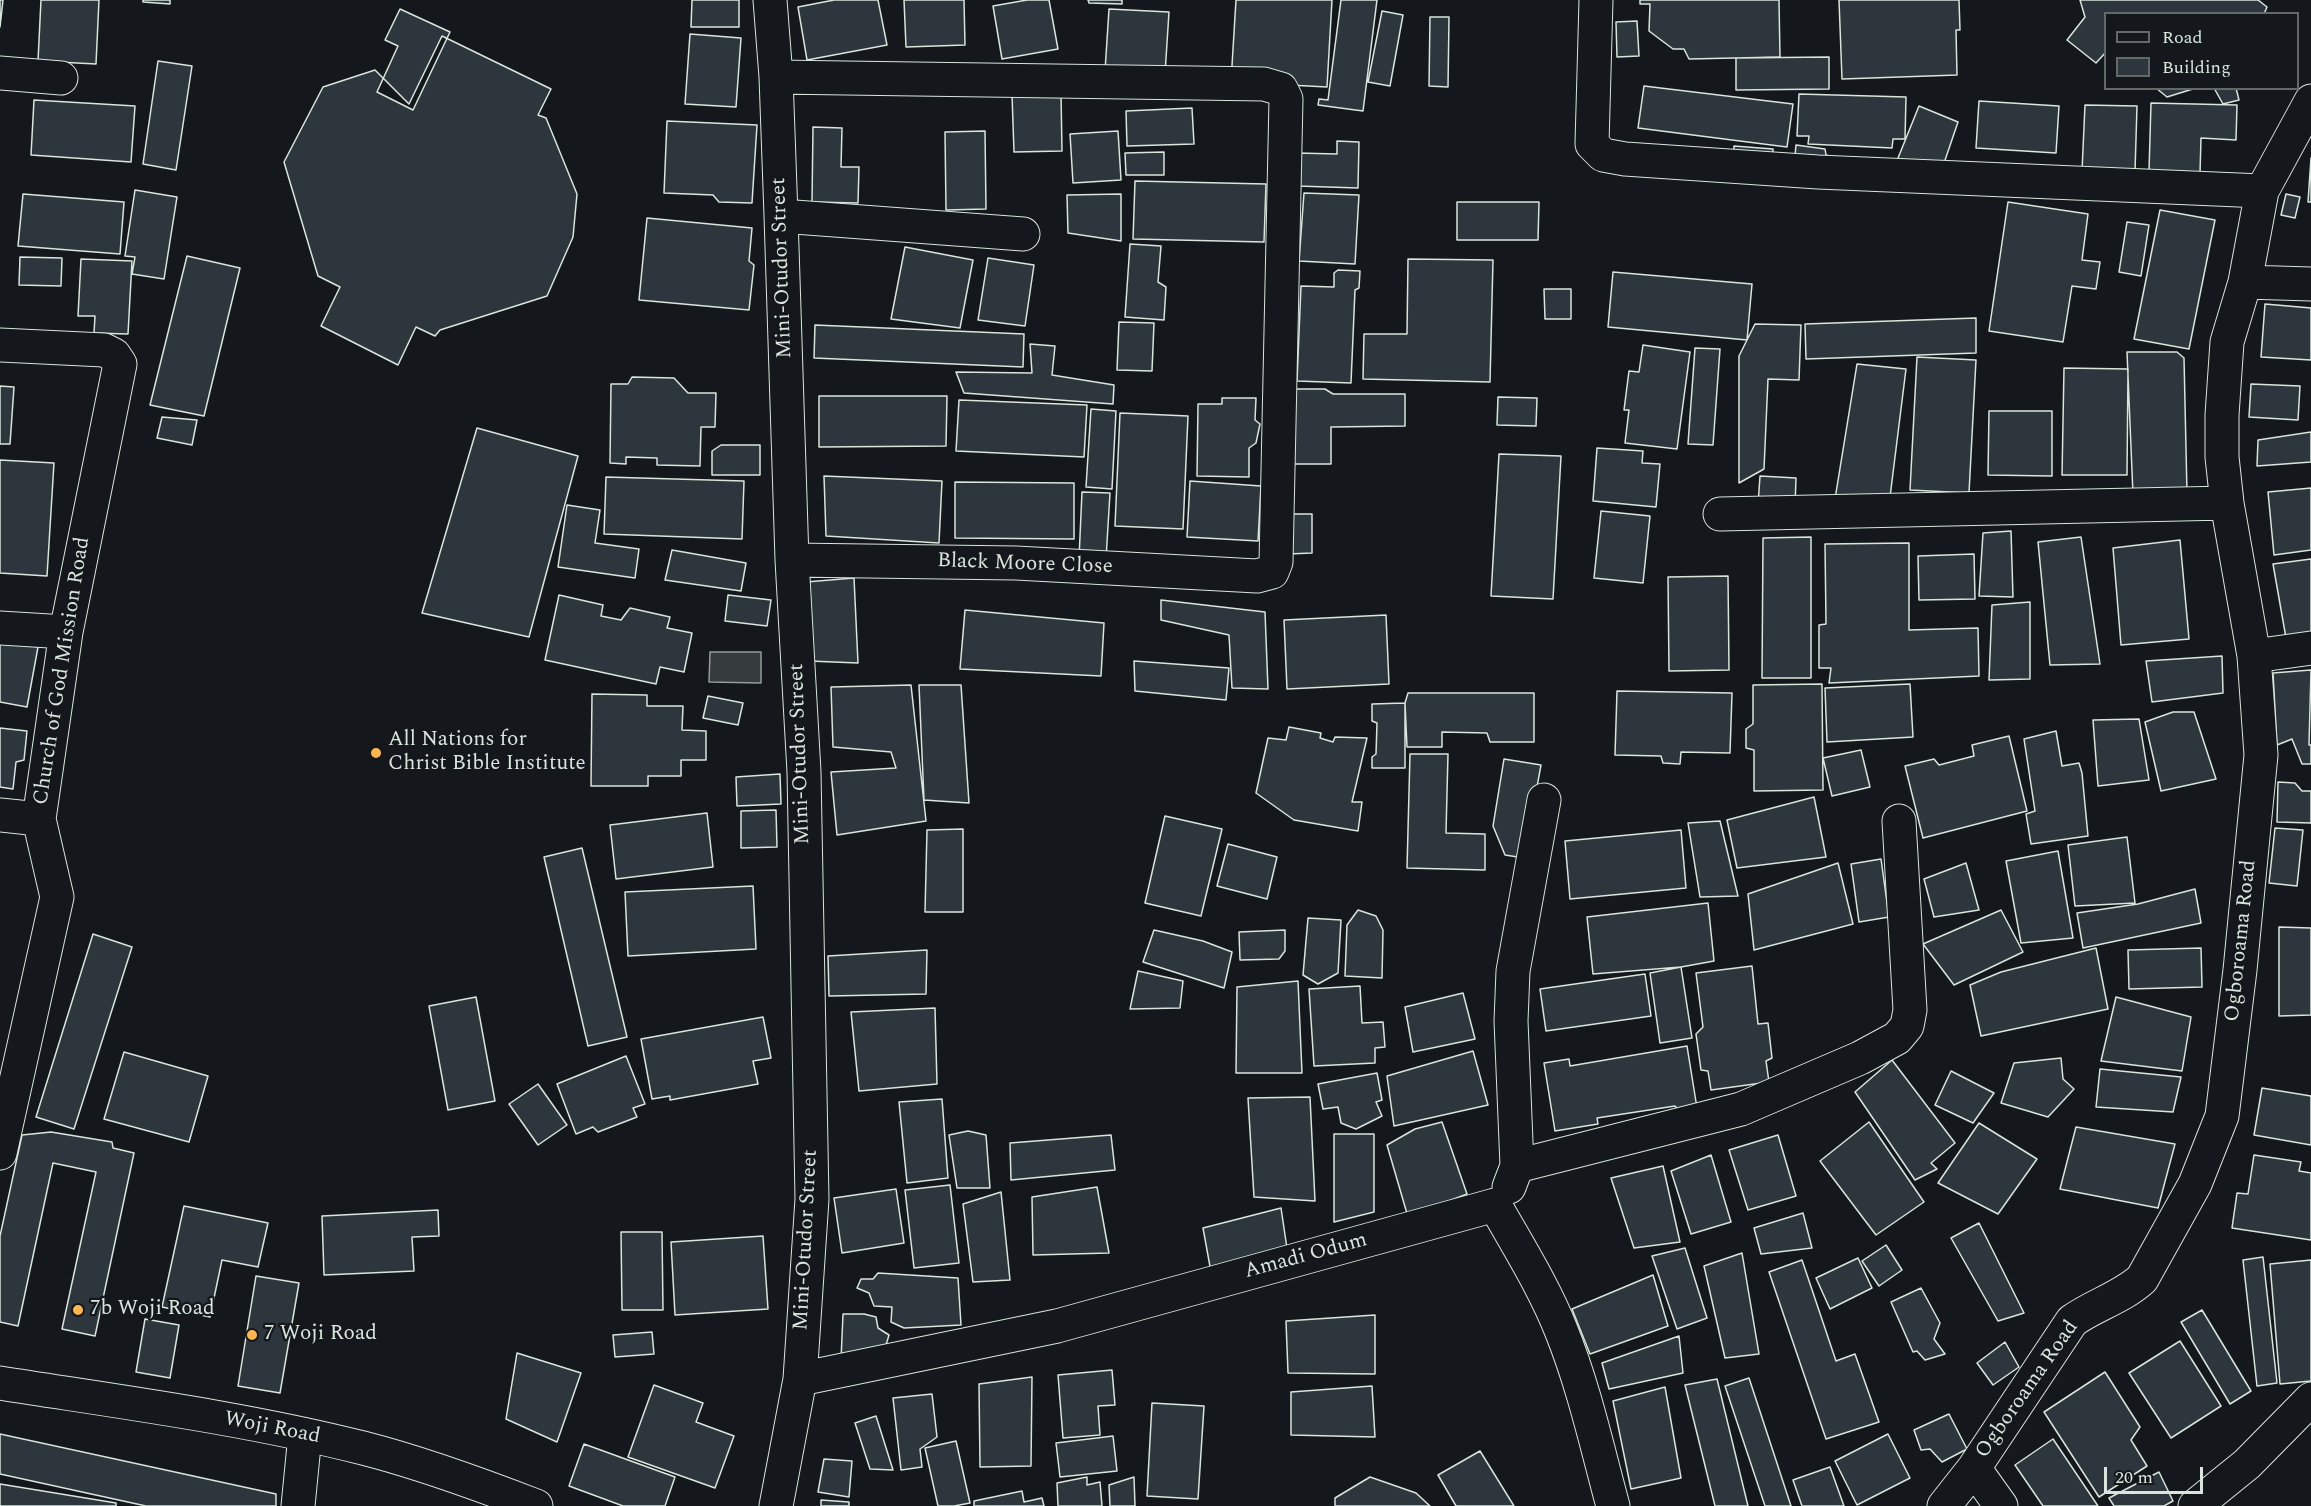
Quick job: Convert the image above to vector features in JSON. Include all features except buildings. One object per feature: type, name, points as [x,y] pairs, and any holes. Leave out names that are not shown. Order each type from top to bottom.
[{"type":"street","name":"Mini-Otudor Street","points":[[770,0],[776,77],[792,560],[804,772],[812,1199],[800,1379],[776,1506]]},
{"type":"street","points":[[1596,0],[1592,144],[1603,155],[1624,159],[1818,172],[2262,191]]},
{"type":"street","points":[[0,74],[61,78]]},
{"type":"street","name":"Black Moore Close","points":[[776,77],[1264,84],[1281,90],[1286,99],[1276,562],[1272,572],[1257,576],[1016,563],[792,560]]},
{"type":"street","points":[[2311,101],[2262,191],[2245,282],[2311,284]]},
{"type":"street","points":[[781,216],[1023,234]]},
{"type":"street","name":"Ogboroama Road","points":[[1944,1506],[1974,1468],[2072,1321],[2083,1313],[2129,1291],[2142,1279],[2194,1184],[2222,1116],[2261,755],[2254,656],[2227,503],[2222,447],[2227,342],[2245,282]]},
{"type":"street","name":"Church of God Mission Road","points":[[0,345],[104,350],[114,355],[120,364],[66,632],[39,819],[57,897],[0,1153]]},
{"type":"street","points":[[1720,514],[2227,503]]},
{"type":"street","points":[[0,628],[66,632]]},
{"type":"street","points":[[2254,656],[2311,648]]},
{"type":"street","points":[[1544,800],[1513,971],[1511,1021],[1516,1166],[1509,1186],[1495,1205],[1545,1294],[1560,1328],[1574,1364],[1613,1506]]},
{"type":"street","points":[[0,815],[39,819]]},
{"type":"street","points":[[1516,1166],[1741,1109],[1860,1058],[1897,1038],[1907,1026],[1910,1010],[1899,821]]},
{"type":"street","name":"Amadi Odum","points":[[800,1379],[1057,1326],[1495,1205]]},
{"type":"street","name":"Woji Road","points":[[0,1383],[305,1435],[418,1464],[536,1506]]},
{"type":"street","points":[[2195,1506],[2247,1464],[2311,1399]]},
{"type":"street","points":[[298,1506],[305,1435]]},
{"type":"street","points":[[1974,1468],[2001,1506]]},
{"type":"shaded area","points":[[710,652],[761,652],[761,683],[709,682]]},
{"type":"place","name":"All Nations for Christ Bible Institute","points":[[376,753]]},
{"type":"place","name":"7b Woji Road","points":[[78,1310]]},
{"type":"place","name":"7 Woji Road","points":[[252,1335]]}]
